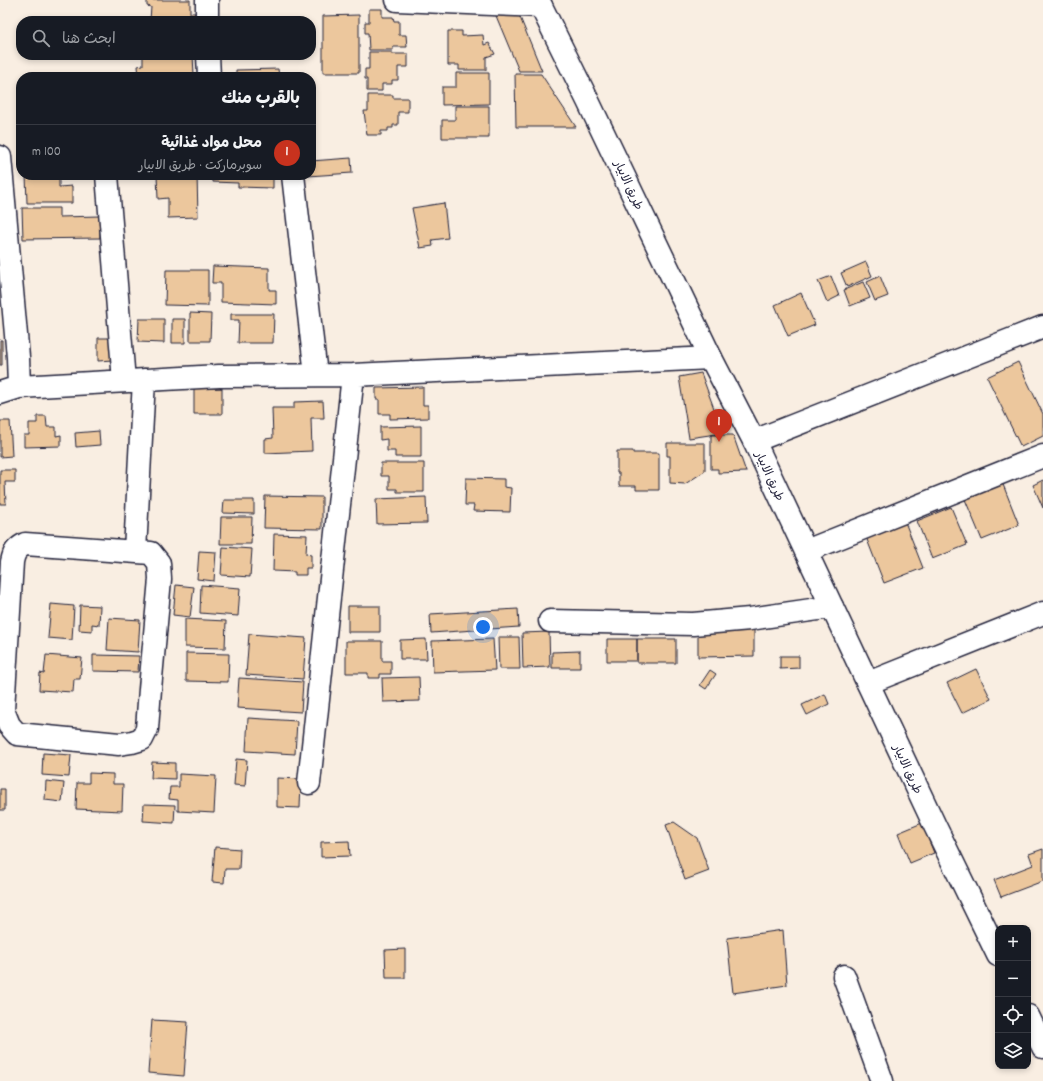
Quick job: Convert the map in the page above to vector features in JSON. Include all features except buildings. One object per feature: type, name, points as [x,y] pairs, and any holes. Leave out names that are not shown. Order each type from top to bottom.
[{"type":"street","points":[[207,0],[207,16]]},
{"type":"street","points":[[397,0],[540,3]]},
{"type":"street","name":"طريق الابيار","points":[[540,3],[711,358],[754,441],[935,826],[995,949]]},
{"type":"street","points":[[208,60],[209,72]]},
{"type":"street","points":[[0,157],[17,349],[10,390],[219,376],[353,374],[711,358]]},
{"type":"street","points":[[108,180],[134,381],[135,551]]},
{"type":"street","points":[[294,180],[316,375]]},
{"type":"street","points":[[754,441],[1043,327]]},
{"type":"street","points":[[309,783],[353,374]]},
{"type":"street","points":[[806,551],[1043,456]]},
{"type":"street","points":[[25,544],[135,551],[151,553],[159,563],[160,579],[147,729],[142,739],[119,744],[18,734],[9,725],[3,710],[13,554],[17,548],[25,544]]},
{"type":"street","points":[[550,621],[693,624],[750,619],[832,607]]},
{"type":"street","points":[[868,683],[1043,613]]},
{"type":"street","points":[[844,976],[882,1081]]},
{"type":"street","points":[[1031,1022],[1043,1047]]},
{"type":"place","name":"محل مواد غذائية","points":[[719,442]]}]
